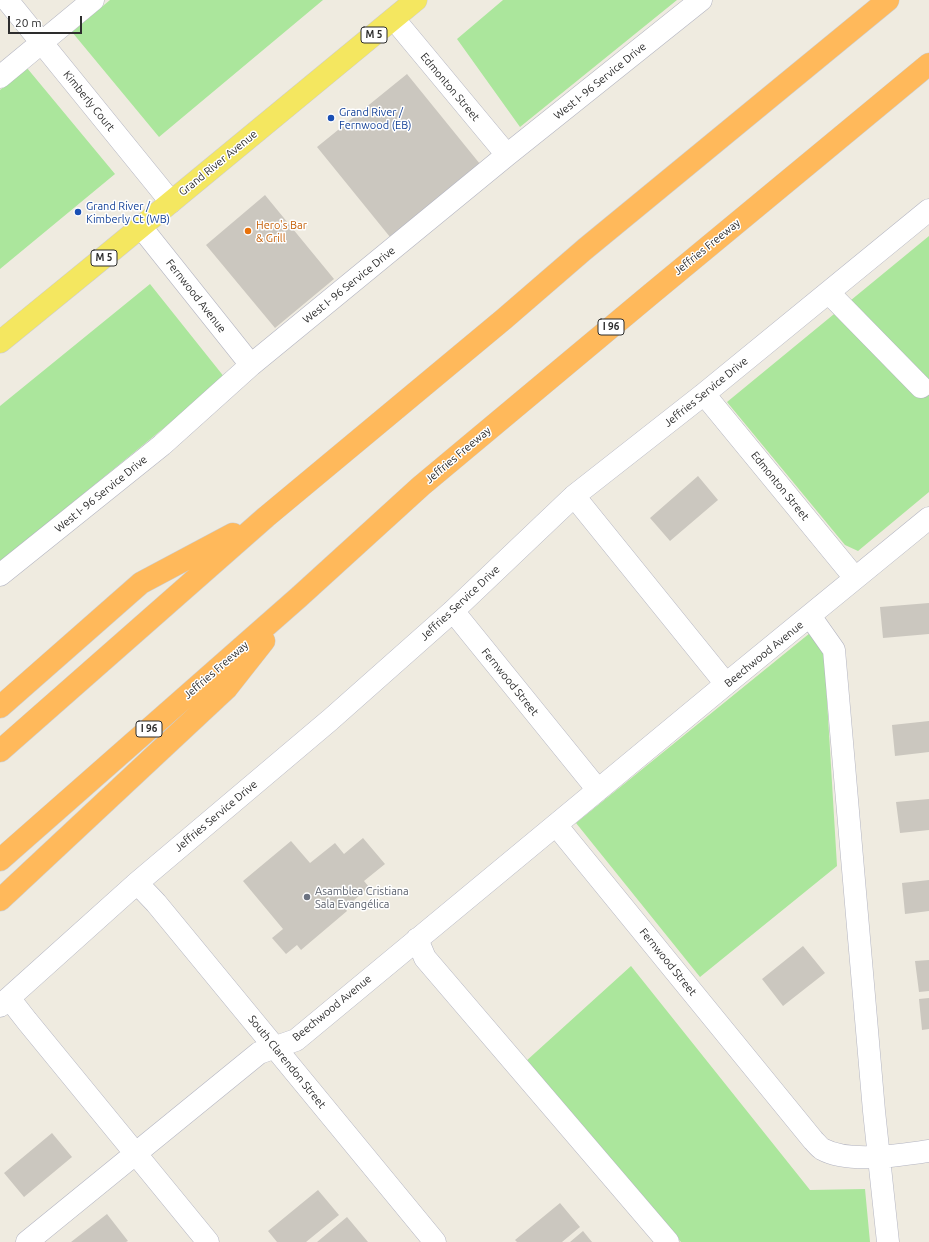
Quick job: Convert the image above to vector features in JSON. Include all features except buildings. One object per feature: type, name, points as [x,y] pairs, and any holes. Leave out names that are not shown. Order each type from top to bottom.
[{"type":"highway","points":[[0,751],[266,517],[504,319],[585,249],[888,0]]},
{"type":"highway","name":"Jeffries Freeway","points":[[0,860],[299,598],[427,481],[650,294],[929,64]]},
{"type":"highway","points":[[0,707],[141,583],[266,517]]},
{"type":"highway","points":[[0,900],[227,688],[299,598]]},
{"type":"main road","name":"Grand River Avenue","points":[[0,342],[416,0]]},
{"type":"street","name":"Kimberly Court","points":[[7,0],[171,202]]},
{"type":"street","points":[[0,77],[93,0]]},
{"type":"street","name":"West I- 96 Service Drive","points":[[0,575],[162,445],[251,365],[507,155],[701,0]]},
{"type":"street","name":"Edmonton Street","points":[[394,19],[507,155]]},
{"type":"street","name":"Jeffries Service Drive","points":[[5,1002],[137,883],[330,720],[453,611],[574,496],[704,394],[929,210]]},
{"type":"street","name":"Fernwood Avenue","points":[[141,227],[251,365]]},
{"type":"street","points":[[829,293],[921,387]]},
{"type":"street","name":"Edmonton Street","points":[[704,394],[855,578]]},
{"type":"street","points":[[574,496],[726,684]]},
{"type":"street","name":"Beechwood Avenue","points":[[27,1242],[259,1053],[296,1040],[929,518]]},
{"type":"street","name":"Fernwood Street","points":[[453,611],[598,790]]},
{"type":"street","points":[[810,616],[834,650],[878,1157],[888,1242]]},
{"type":"street","name":"Fernwood Street","points":[[556,825],[821,1148],[841,1155],[878,1157],[929,1151]]},
{"type":"street","name":"South Clarendon Street","points":[[137,883],[156,903],[435,1242]]},
{"type":"street","points":[[417,939],[425,958],[668,1242]]},
{"type":"street","points":[[5,1002],[27,1021],[208,1242]]},
{"type":"green space","points":[[110,0],[323,0],[159,137],[72,32]]},
{"type":"green space","points":[[503,0],[677,0],[520,127],[457,39]]},
{"type":"green space","points":[[27,68],[115,174],[0,269],[0,90]]},
{"type":"green space","points":[[929,236],[929,492],[858,551],[845,545],[727,402]]},
{"type":"green space","points":[[150,284],[225,378],[0,562],[0,406]]},
{"type":"green space","points":[[810,633],[824,650],[837,866],[700,977],[576,823]]},
{"type":"green space","points":[[631,966],[810,1190],[865,1189],[870,1242],[681,1242],[525,1062]]},
{"type":"place","name":"Grand River / Fernwood (EB)","points":[[331,118]]},
{"type":"place","name":"Grand River / Kimberly Ct (WB)","points":[[78,212]]},
{"type":"place","name":"Hero's Bar & Grill","points":[[248,231]]},
{"type":"place","name":"Asamblea Cristiana Sala Evangélica","points":[[307,897]]}]
